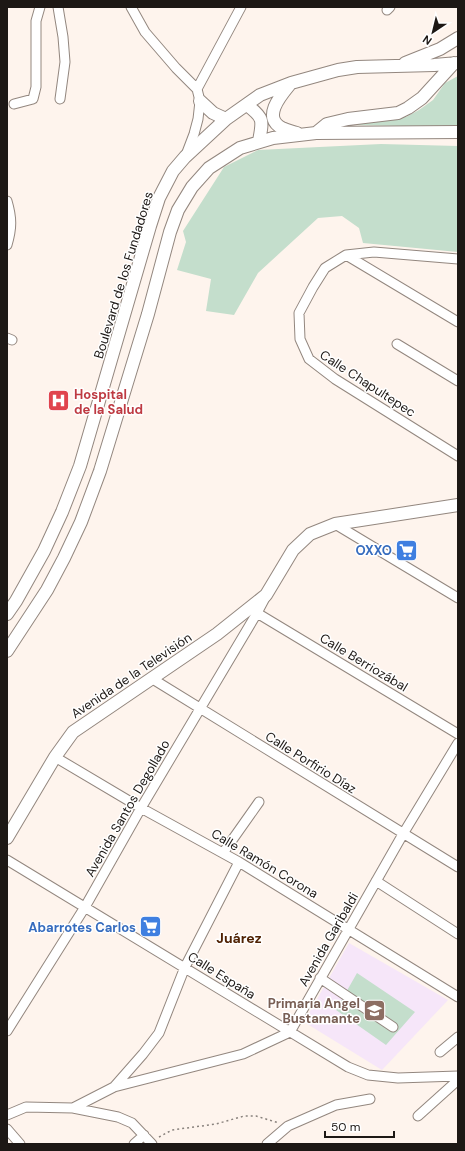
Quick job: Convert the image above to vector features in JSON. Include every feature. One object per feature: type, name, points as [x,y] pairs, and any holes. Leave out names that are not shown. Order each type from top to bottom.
[{"type":"main road","points":[[393,67],[425,56],[458,38]]},
{"type":"main road","points":[[316,133],[327,124],[348,119],[398,113],[408,108],[422,98],[457,61]]},
{"type":"main road","name":"Boulevard de los Fundadores","points":[[7,614],[44,552],[78,472],[150,226],[159,198],[173,171],[185,157],[226,120],[260,95],[291,83],[338,70],[434,65],[457,61]]},
{"type":"main road","points":[[291,83],[274,106],[273,117],[275,122],[281,128],[301,135]]},
{"type":"main road","points":[[200,101],[213,113],[226,120]]},
{"type":"main road","points":[[247,105],[259,115],[262,121],[259,141]]},
{"type":"main road","points":[[7,651],[33,612],[64,558],[81,522],[100,471],[148,314],[170,232],[178,210],[192,187],[209,168],[240,148],[259,141],[316,133],[458,132]]},
{"type":"main road","name":"Avenida de la Televisión","points":[[7,838],[55,757],[73,732],[217,634],[266,595],[294,550],[310,534],[335,524],[458,505]]},
{"type":"main road","points":[[16,601],[33,612]]},
{"type":"street","points":[[14,104],[33,99],[36,87],[36,21],[40,7]]},
{"type":"street","points":[[58,7],[65,62],[60,99]]},
{"type":"street","points":[[131,7],[145,32],[176,68],[197,88],[200,101],[198,119],[185,157]]},
{"type":"street","points":[[197,88],[241,7]]},
{"type":"street","points":[[7,201],[12,226],[7,245]]},
{"type":"street","points":[[346,255],[374,252],[458,259]]},
{"type":"street","points":[[346,255],[458,322]]},
{"type":"street","name":"Calle Chapultepec","points":[[346,255],[325,268],[313,287],[300,314],[300,339],[309,359],[335,379],[458,456]]},
{"type":"street","points":[[397,344],[458,381]]},
{"type":"street","points":[[335,524],[458,598]]},
{"type":"street","name":"Avenida Santos Degollado","points":[[7,1031],[85,907],[141,808],[257,613],[266,595]]},
{"type":"street","name":"Calle Berriozábal","points":[[257,613],[458,734]]},
{"type":"street","name":"Calle Porfirio Díaz","points":[[151,678],[458,867]]},
{"type":"street","name":"Avenida Garibaldi","points":[[290,1032],[403,834],[458,743]]},
{"type":"street","name":"Calle Ramón Corona","points":[[55,757],[141,808],[224,853],[458,997]]},
{"type":"street","points":[[224,853],[259,802]]},
{"type":"street","name":"Calle España","points":[[7,860],[348,1067],[368,1075],[398,1078],[458,1076]]},
{"type":"street","points":[[114,1087],[159,1033],[185,967],[239,862]]},
{"type":"street","points":[[376,881],[458,934]]},
{"type":"street","points":[[320,978],[393,1027]]},
{"type":"street","points":[[73,1108],[114,1087],[243,1054],[290,1032]]},
{"type":"street","points":[[440,1052],[458,1037]]},
{"type":"street","points":[[418,1116],[458,1080]]},
{"type":"street","points":[[267,1144],[288,1126],[336,1105],[370,1099]]},
{"type":"street","points":[[7,1115],[26,1107],[73,1108],[118,1117],[132,1123],[148,1140],[134,1144]]},
{"type":"street","points":[[7,1129],[20,1144]]},
{"type":"path","points":[[148,1140],[172,1130],[216,1124],[244,1116],[256,1116],[288,1126]]},
{"type":"shaded area","name":"Primaria Angel Bustamante","points":[[349,943],[448,1000],[382,1070],[304,1022]]},
{"type":"green space","points":[[458,76],[458,127],[347,125],[392,120],[398,113],[406,117],[433,100],[445,83]]},
{"type":"green space","points":[[381,144],[458,146],[458,252],[363,243],[359,228],[342,216],[318,218],[258,273],[234,315],[206,311],[211,279],[177,270],[186,242],[183,231],[224,167],[258,150]]},
{"type":"green space","points":[[357,973],[415,1012],[386,1045],[336,1010]]},
{"type":"place","name":"Hospital de la Salud","points":[[58,401]]},
{"type":"place","name":"OXXO","points":[[407,550]]},
{"type":"place","name":"Abarrotes Carlos","points":[[151,927]]},
{"type":"place","name":"Primaria Angel Bustamante","points":[[375,1010]]},
{"type":"district","name":"Juárez","points":[[239,938]]}]
